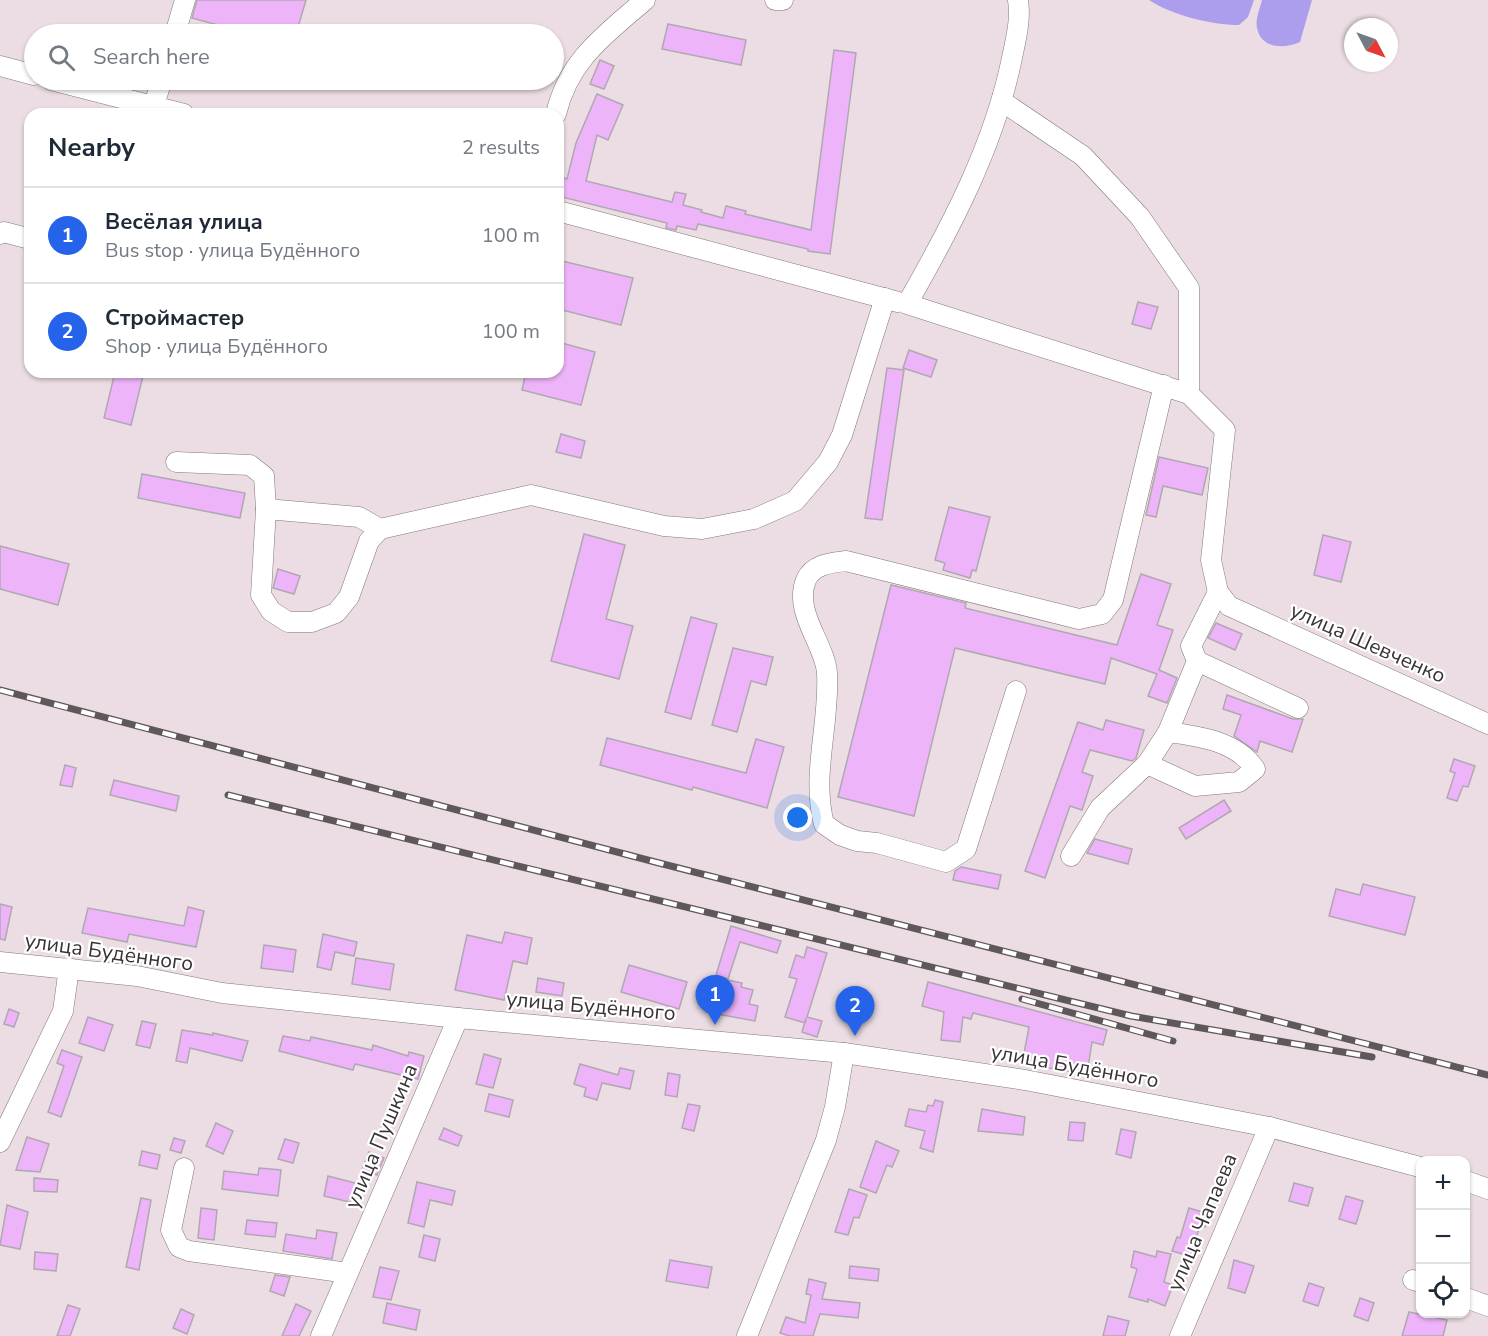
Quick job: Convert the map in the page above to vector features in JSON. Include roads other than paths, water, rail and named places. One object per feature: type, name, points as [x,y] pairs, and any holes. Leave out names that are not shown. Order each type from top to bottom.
[{"type":"street","points":[[178,24],[185,0]]},
{"type":"street","points":[[564,88],[575,65],[602,36],[645,0]]},
{"type":"street","points":[[775,0],[783,0]]},
{"type":"street","points":[[907,304],[952,224],[1003,102],[1021,16],[1018,0]]},
{"type":"street","points":[[0,66],[24,72]]},
{"type":"street","points":[[85,90],[146,108]]},
{"type":"street","points":[[154,108],[159,90]]},
{"type":"street","points":[[558,108],[563,90]]},
{"type":"street","points":[[1003,102],[1083,156],[1140,217],[1189,288],[1189,394]]},
{"type":"street","points":[[564,213],[907,304],[1189,394],[1226,430],[1211,560],[1223,599],[1191,646],[1197,661],[1298,708]]},
{"type":"street","points":[[1,232],[24,238]]},
{"type":"street","points":[[176,462],[250,465],[264,476],[266,509],[261,595],[271,611],[288,622],[312,622],[336,612],[349,597],[369,541],[380,529],[531,495],[664,526],[702,529],[754,519],[795,501],[828,462],[842,435],[885,298]]},
{"type":"street","points":[[1016,691],[966,849],[946,862],[840,835],[824,824],[817,800],[827,671],[808,624],[804,602],[806,579],[822,564],[846,561],[1079,619],[1101,614],[1113,600],[1164,385]]},
{"type":"street","points":[[266,509],[359,518],[380,529]]},
{"type":"street","name":"улица Шевченко","points":[[1223,599],[1488,724]]},
{"type":"street","points":[[1071,856],[1100,808],[1147,764],[1168,732],[1197,661]]},
{"type":"street","points":[[1147,764],[1195,786],[1239,782],[1254,768],[1249,761],[1208,737],[1168,732]]},
{"type":"street","name":"улица Будённого","points":[[0,962],[137,976],[222,993],[458,1018],[844,1053],[1025,1080],[1269,1127],[1416,1166]]},
{"type":"street","points":[[0,1142],[63,1011],[69,968]]},
{"type":"street","name":"улица Пушкина","points":[[321,1336],[458,1018]]},
{"type":"street","points":[[747,1336],[826,1140],[836,1107],[844,1053]]},
{"type":"street","name":"улица Чапаева","points":[[1180,1336],[1269,1127]]},
{"type":"street","points":[[184,1168],[171,1230],[179,1247],[189,1251],[348,1273]]},
{"type":"street","points":[[1470,1183],[1488,1189]]},
{"type":"street","points":[[1470,1299],[1488,1306]]},
{"type":"railway","points":[[0,690],[659,863],[1488,1075]]},
{"type":"railway","points":[[228,795],[1131,1016],[1372,1057]]},
{"type":"railway","points":[[1022,999],[1173,1041]]},
{"type":"place","name":"Весёлая улица","points":[[715,1025]]},
{"type":"place","name":"Строймастер","points":[[855,1036]]}]
